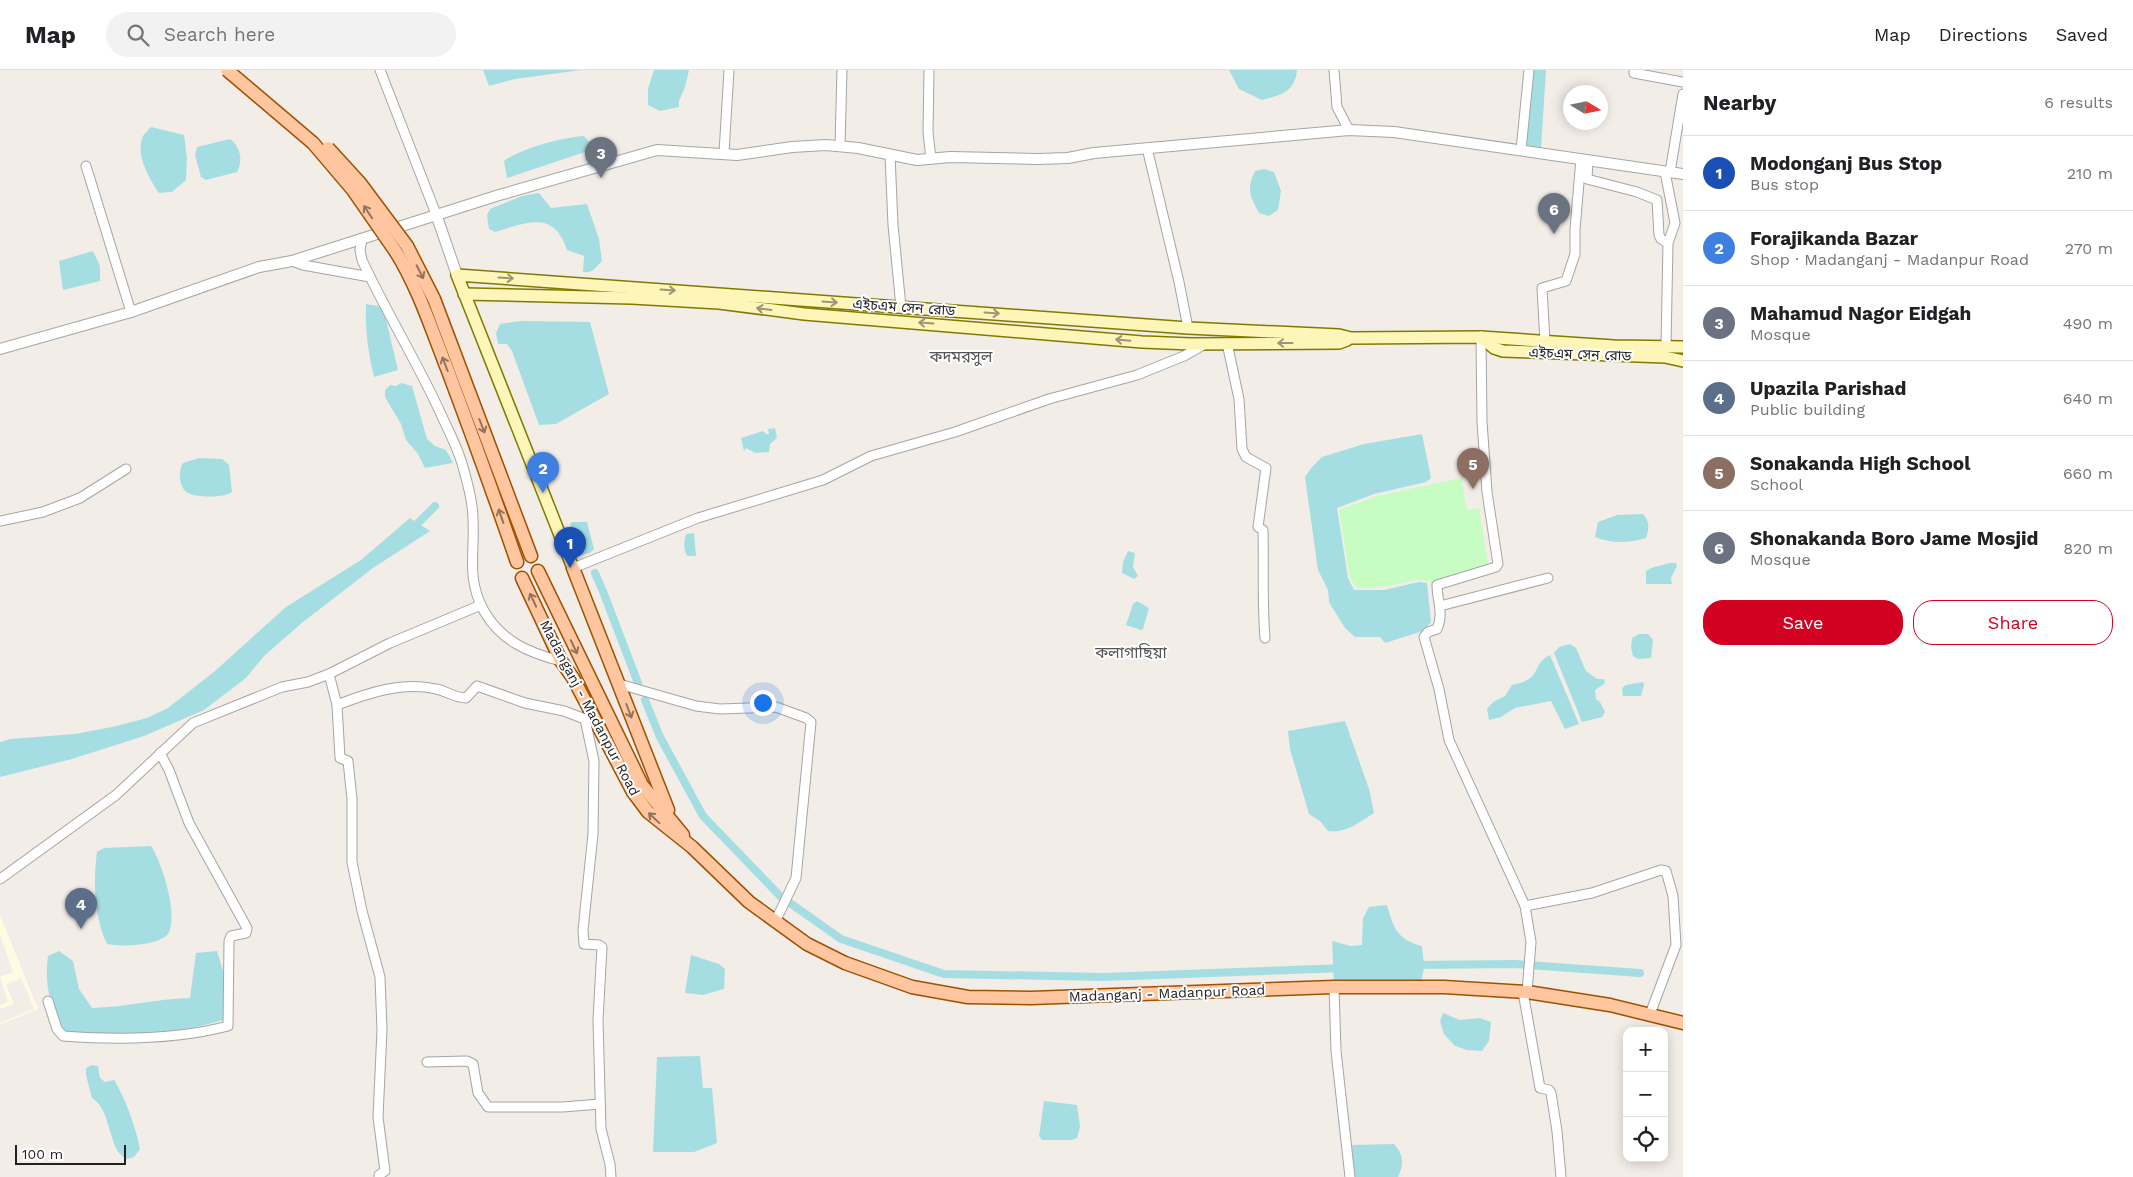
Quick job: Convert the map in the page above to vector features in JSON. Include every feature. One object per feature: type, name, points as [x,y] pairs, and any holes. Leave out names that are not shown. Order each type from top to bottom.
[{"type":"main road","points":[[227,70],[313,143],[353,190],[428,301],[517,562]]},
{"type":"main road","points":[[240,70],[318,137],[360,183],[407,246],[531,556]]},
{"type":"main road","points":[[457,275],[619,684],[660,793],[675,824]]},
{"type":"main road","name":"এইচএম সেন রোড","points":[[457,275],[1188,328],[1339,335],[1350,338],[1481,337],[1545,342],[1683,347]]},
{"type":"main road","name":"এইচএম সেন রোড","points":[[464,294],[632,298],[719,303],[804,314],[902,323],[920,322],[1142,342],[1339,343],[1350,338]]},
{"type":"main road","points":[[1216,329],[1217,343]]},
{"type":"main road","name":"এইচএম সেন রোড","points":[[1481,337],[1494,348],[1503,351],[1665,357],[1683,361]]},
{"type":"main road","name":"Madanganj - Madanpur Road","points":[[538,571],[642,785],[675,824],[692,848]]},
{"type":"main road","name":"Madanganj - Madanpur Road","points":[[522,578],[561,661],[573,678],[633,792],[648,812],[692,848],[749,902],[775,922],[807,944],[845,963],[912,987],[968,997],[1031,998],[1334,987],[1444,987],[1526,990],[1650,1014],[1683,1023]]},
{"type":"street","points":[[380,70],[436,214],[457,275]]},
{"type":"street","points":[[724,153],[729,70]]},
{"type":"street","points":[[840,146],[842,70]]},
{"type":"street","points":[[929,70],[928,132],[931,159]]},
{"type":"street","points":[[1334,70],[1337,107],[1349,130]]},
{"type":"street","points":[[1521,150],[1528,70]]},
{"type":"street","points":[[1634,70],[1634,73],[1683,82]]},
{"type":"street","points":[[1666,346],[1668,244],[1675,223],[1668,172],[1683,94]]},
{"type":"street","points":[[0,349],[131,312],[259,268],[292,261],[436,214],[657,150],[737,155],[792,147],[826,145],[917,160],[1058,158],[1349,130],[1394,132],[1683,174]]},
{"type":"street","points":[[1147,148],[1180,282],[1188,328]]},
{"type":"street","points":[[890,155],[893,225],[901,307]]},
{"type":"street","points":[[1585,160],[1587,179],[1636,192],[1657,200],[1659,235],[1661,240],[1668,244]]},
{"type":"street","points":[[1545,342],[1542,289],[1566,281],[1574,258],[1585,160]]},
{"type":"street","points":[[86,166],[131,312]]},
{"type":"street","points":[[362,239],[360,250],[362,260],[419,368],[463,465],[473,509],[474,539],[471,571],[477,598],[493,625],[508,640],[528,651],[561,661]]},
{"type":"street","points":[[292,261],[303,265],[370,277]]},
{"type":"street","points":[[1481,337],[1482,422],[1487,492],[1498,564],[1496,567],[1437,586],[1440,606],[1437,629],[1428,632],[1424,637],[1440,689],[1449,740],[1525,906],[1531,942],[1526,990],[1540,1088],[1549,1090],[1551,1093],[1561,1177]]},
{"type":"street","points":[[572,568],[698,518],[823,480],[871,456],[955,432],[1050,400],[1137,375],[1217,343],[1240,399],[1242,449],[1246,457],[1266,468],[1258,527],[1263,530],[1264,550],[1262,563],[1265,638]]},
{"type":"street","points":[[0,521],[43,512],[80,498],[126,469]]},
{"type":"street","points":[[1440,606],[1548,578]]},
{"type":"street","points":[[0,879],[116,795],[193,723],[282,687],[308,682],[329,674],[390,643],[481,605]]},
{"type":"street","points":[[329,674],[337,706],[340,758],[348,761],[352,799],[352,862],[362,911],[380,977],[382,1030],[378,1117],[385,1171],[379,1177]]},
{"type":"street","points":[[619,684],[696,706],[712,708],[776,707],[806,718],[811,722],[796,878],[775,922]]},
{"type":"street","points":[[337,706],[381,690],[417,686],[436,689],[466,698],[477,686],[525,703],[564,711],[585,720],[594,761],[593,834],[583,930],[584,944],[602,947],[598,1020],[600,1129],[610,1164],[610,1177]]},
{"type":"street","points":[[48,1001],[57,1029],[63,1036],[100,1039],[164,1037],[228,1026],[229,941],[231,936],[246,933],[247,928],[189,823],[169,770],[160,753]]},
{"type":"street","points":[[1525,906],[1592,894],[1660,870],[1666,871],[1673,896],[1676,945],[1650,1014]]},
{"type":"street","points":[[1334,987],[1336,1051],[1350,1177]]},
{"type":"street","points":[[427,1062],[467,1061],[473,1064],[478,1094],[488,1108],[563,1107],[600,1104]]},
{"type":"shaded area","points":[[0,915],[38,1009],[0,1025],[0,1023],[34,1009],[21,978],[6,985],[14,1004],[0,1009],[0,1005],[8,1001],[0,977],[13,972],[0,935]]},
{"type":"green space","points":[[1461,478],[1467,510],[1479,508],[1489,570],[1434,589],[1429,581],[1418,580],[1388,586],[1357,588],[1350,578],[1339,510],[1377,496]]},
{"type":"water","points":[[483,70],[581,70],[515,79],[489,86]]},
{"type":"water","points":[[654,70],[689,70],[679,101],[679,107],[660,111],[648,105],[648,89]]},
{"type":"water","points":[[1229,70],[1297,70],[1296,77],[1290,88],[1281,94],[1262,100],[1239,89]]},
{"type":"water","points":[[1533,70],[1546,70],[1541,148],[1526,145]]},
{"type":"water","points":[[151,127],[184,135],[187,158],[186,180],[172,192],[159,193],[144,166],[141,143],[143,136]]},
{"type":"water","points":[[584,136],[590,143],[585,152],[507,178],[504,161],[520,152],[542,144]]},
{"type":"water","points":[[230,139],[237,146],[240,154],[237,172],[206,180],[201,177],[195,155],[197,147]]},
{"type":"water","points":[[1264,169],[1274,172],[1281,191],[1278,210],[1269,216],[1259,213],[1250,192],[1252,177],[1255,171]]},
{"type":"water","points":[[539,193],[551,208],[587,204],[599,239],[602,261],[594,269],[589,272],[583,272],[584,256],[567,250],[555,229],[547,224],[538,222],[528,223],[495,232],[489,229],[487,215],[490,209],[522,196]]},
{"type":"water","points":[[93,251],[100,266],[100,281],[63,290],[59,261]]},
{"type":"water","points":[[366,304],[383,307],[398,370],[374,377],[367,340]]},
{"type":"water","points":[[521,321],[590,322],[609,394],[556,424],[539,425],[512,351],[507,344],[498,344],[496,333],[500,324]]},
{"type":"water","points":[[401,383],[412,386],[427,439],[435,446],[446,450],[453,463],[425,468],[418,454],[406,440],[401,424],[385,397],[385,390],[390,385],[396,386]]},
{"type":"water","points":[[775,428],[777,438],[770,444],[769,452],[755,453],[746,448],[744,451],[741,438],[763,431],[769,434],[768,429]]},
{"type":"water","points":[[1422,434],[1431,478],[1426,482],[1374,494],[1337,508],[1348,578],[1354,590],[1384,590],[1419,582],[1427,583],[1431,622],[1423,631],[1385,643],[1380,637],[1355,637],[1345,628],[1329,602],[1328,590],[1318,570],[1305,477],[1322,457],[1364,444]]},
{"type":"water","points":[[199,458],[222,459],[229,465],[232,492],[209,496],[186,492],[181,482],[181,466],[183,463]]},
{"type":"water","points":[[1643,514],[1648,526],[1646,538],[1620,542],[1595,537],[1598,522],[1617,515]]},
{"type":"water","points":[[410,518],[430,531],[373,568],[303,622],[264,656],[246,678],[204,710],[144,736],[72,759],[0,777],[0,742],[10,739],[75,734],[112,727],[147,718],[168,708],[215,671],[286,607],[361,560]]},
{"type":"water","points":[[571,522],[587,522],[594,549],[590,553],[575,557],[568,537]]},
{"type":"water","points":[[694,533],[696,556],[687,556],[684,545],[686,534]]},
{"type":"water","points":[[1128,551],[1135,553],[1133,567],[1138,576],[1134,579],[1122,573],[1123,562]]},
{"type":"water","points":[[1670,563],[1676,563],[1677,566],[1671,578],[1672,584],[1646,584],[1646,571]]},
{"type":"water","points":[[1137,601],[1149,608],[1143,629],[1141,630],[1126,625],[1133,604]]},
{"type":"water","points":[[1639,634],[1648,634],[1653,640],[1651,658],[1638,659],[1633,656],[1632,638]]},
{"type":"water","points":[[1570,644],[1576,648],[1586,671],[1597,679],[1605,681],[1604,684],[1595,690],[1596,699],[1600,702],[1605,712],[1602,717],[1582,722],[1554,653],[1559,647]]},
{"type":"water","points":[[1550,655],[1579,724],[1565,729],[1551,701],[1515,708],[1501,717],[1489,720],[1487,709],[1493,702],[1505,696],[1512,685],[1533,676],[1540,663]]},
{"type":"water","points":[[1643,682],[1641,696],[1623,696],[1622,688],[1626,685]]},
{"type":"water","points":[[1345,721],[1369,789],[1374,813],[1346,829],[1328,831],[1320,821],[1309,814],[1290,749],[1288,731]]},
{"type":"water","points":[[151,846],[160,864],[168,888],[172,913],[169,932],[165,937],[150,943],[131,945],[107,944],[97,911],[95,875],[97,852],[104,848]]},
{"type":"water","points":[[1387,905],[1397,932],[1407,940],[1422,946],[1424,967],[1421,983],[1334,984],[1332,941],[1351,946],[1362,945],[1363,918],[1369,907]]},
{"type":"water","points":[[59,951],[73,961],[79,989],[92,1008],[190,998],[196,953],[217,951],[223,971],[223,1020],[183,1029],[144,1034],[63,1033],[49,996],[47,978],[48,956]]},
{"type":"water","points":[[691,955],[719,964],[725,969],[724,989],[703,995],[685,993]]},
{"type":"water","points":[[1443,1013],[1460,1020],[1480,1018],[1491,1022],[1489,1041],[1482,1051],[1467,1050],[1455,1046],[1444,1034],[1440,1021]]},
{"type":"water","points":[[700,1056],[703,1088],[712,1088],[717,1143],[694,1152],[653,1152],[657,1057]]},
{"type":"water","points":[[92,1065],[98,1066],[100,1078],[105,1082],[114,1080],[122,1095],[133,1122],[140,1149],[134,1157],[127,1159],[116,1148],[104,1112],[92,1098],[86,1068]]},
{"type":"water","points":[[1044,1101],[1077,1105],[1080,1127],[1077,1138],[1072,1140],[1042,1140],[1039,1136]]},
{"type":"water","points":[[1394,1144],[1400,1152],[1402,1160],[1398,1177],[1354,1177],[1352,1145]]},
{"type":"waterway","points":[[411,530],[435,506]]},
{"type":"waterway","points":[[595,573],[638,683]]},
{"type":"waterway","points":[[645,700],[660,737],[703,816],[783,899]]},
{"type":"waterway","points":[[790,903],[841,939],[944,974],[1104,977],[1343,968]]},
{"type":"waterway","points":[[1414,965],[1515,964],[1640,973]]},
{"type":"place","name":"Mahamud Nagor Eidgah","points":[[601,178]]},
{"type":"place","name":"Shonakanda Boro Jame Mosjid","points":[[1554,234]]},
{"type":"place","name":"Sonakanda High School","points":[[1473,489]]},
{"type":"place","name":"Forajikanda Bazar","points":[[543,493]]},
{"type":"place","name":"Modonganj Bus Stop","points":[[570,568]]},
{"type":"place","name":"Upazila Parishad","points":[[81,929]]},
{"type":"district","name":"কদমরসুল","points":[[961,356]]},
{"type":"district","name":"কলাগাছিয়া","points":[[1131,652]]}]
